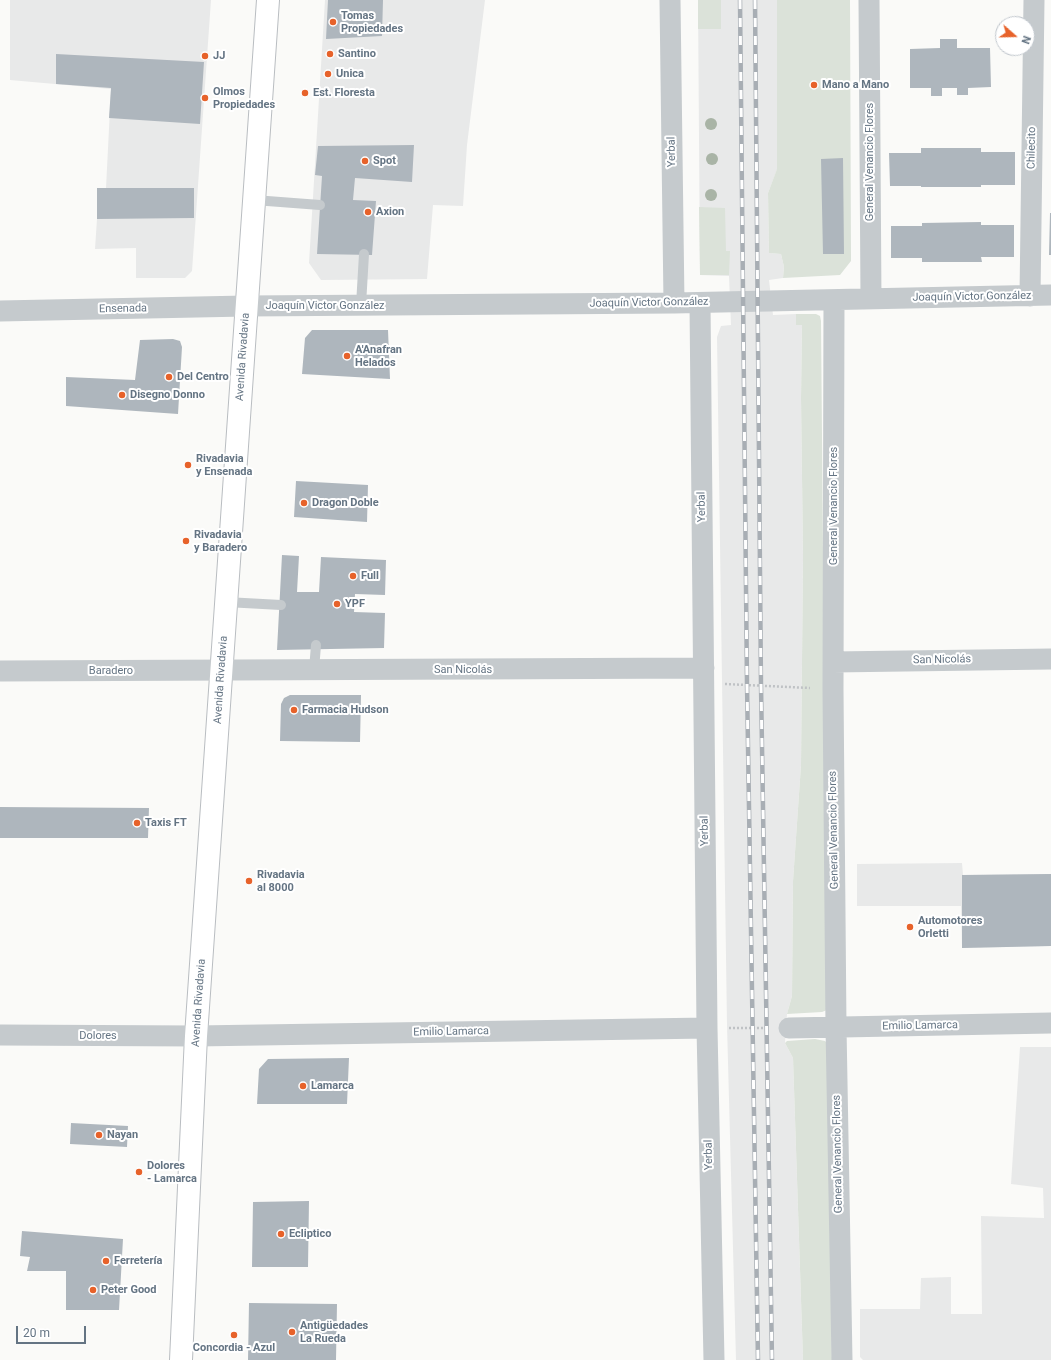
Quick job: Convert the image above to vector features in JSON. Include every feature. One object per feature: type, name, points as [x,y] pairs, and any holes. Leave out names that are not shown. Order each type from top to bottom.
[{"type":"main road","name":"Avenida Rivadavia","points":[[181,1360],[196,1036],[268,0]]},
{"type":"street","name":"Yerbal","points":[[670,0],[674,303]]},
{"type":"street","name":"General Venancio Flores","points":[[869,0],[871,299]]},
{"type":"street","name":"Chilecito","points":[[1030,296],[1034,0]]},
{"type":"street","name":"Joaquín Victor González","points":[[246,306],[674,303],[1051,296]]},
{"type":"street","name":"General Venancio Flores","points":[[834,300],[833,689],[836,1027],[842,1360]]},
{"type":"street","name":"Yerbal","points":[[700,302],[707,1028],[714,1360]]},
{"type":"street","name":"Ensenada","points":[[0,311],[246,306]]},
{"type":"street","name":"San Nicolás","points":[[833,662],[1051,659]]},
{"type":"street","name":"San Nicolás","points":[[222,670],[704,668]]},
{"type":"street","name":"Baradero","points":[[0,672],[222,670]]},
{"type":"street","name":"Emilio Lamarca","points":[[789,1028],[1051,1023]]},
{"type":"street","name":"Emilio Lamarca","points":[[196,1036],[707,1028]]},
{"type":"street","name":"Dolores","points":[[0,1035],[196,1036]]},
{"type":"lane","points":[[254,200],[320,205]]},
{"type":"lane","points":[[361,306],[364,254]]},
{"type":"lane","points":[[226,602],[281,605]]},
{"type":"lane","points":[[314,670],[316,645]]},
{"type":"path","points":[[704,694],[723,695],[723,684],[833,689]]},
{"type":"path","points":[[707,1028],[789,1028]]},
{"type":"shaded area","points":[[10,0],[211,0],[192,271],[185,278],[136,278],[136,248],[95,249],[97,219],[106,188],[111,89],[10,80]]},
{"type":"shaded area","points":[[325,0],[485,0],[467,145],[463,206],[433,205],[427,279],[321,280],[309,263]]},
{"type":"shaded area","points":[[698,0],[778,0],[778,167],[768,193],[769,253],[781,254],[784,267],[783,278],[769,280],[773,315],[796,314],[796,325],[802,325],[801,398],[803,557],[801,765],[793,881],[792,996],[787,1014],[785,1043],[793,1058],[803,1360],[736,1360],[727,1025],[717,337],[721,326],[731,325],[729,276],[700,275]]},
{"type":"shaded area","points":[[698,0],[721,0],[721,29],[698,29]]},
{"type":"shaded area","name":"Mano a Mano","points":[[777,0],[850,0],[851,261],[840,275],[783,278],[784,267],[781,254],[769,253],[768,193],[777,169]]},
{"type":"shaded area","points":[[699,207],[725,208],[726,251],[730,251],[729,275],[700,275]]},
{"type":"shaded area","points":[[796,314],[816,314],[820,316],[821,321],[827,1010],[822,1012],[787,1014],[792,996],[793,881],[801,765],[803,557],[801,398],[802,325],[796,325]]},
{"type":"shaded area","points":[[962,863],[963,875],[1051,874],[1051,946],[962,948],[961,906],[857,906],[857,864]]},
{"type":"shaded area","points":[[815,1039],[825,1041],[827,1043],[832,1360],[803,1360],[793,1058],[785,1043],[787,1041]]},
{"type":"shaded area","points":[[1020,1047],[1051,1047],[1051,1360],[863,1360],[860,1357],[860,1309],[920,1309],[921,1278],[951,1277],[951,1314],[982,1314],[981,1216],[1044,1218],[1043,1188],[1011,1184]]},
{"type":"building","points":[[328,0],[383,0],[382,36],[326,39]]},
{"type":"building","points":[[940,39],[957,39],[957,48],[990,48],[991,87],[968,88],[968,95],[957,95],[957,88],[942,88],[942,96],[931,96],[931,88],[910,88],[910,49],[940,48]]},
{"type":"building","points":[[56,54],[204,62],[200,124],[109,118],[111,88],[56,84]]},
{"type":"building","points":[[414,145],[412,182],[355,178],[353,200],[376,201],[372,255],[317,254],[322,176],[315,175],[318,146]]},
{"type":"building","points":[[921,148],[981,148],[981,152],[1015,152],[1015,185],[981,185],[981,187],[890,186],[889,153],[921,153]]},
{"type":"building","points":[[843,158],[844,254],[823,254],[821,159]]},
{"type":"building","points":[[97,188],[194,188],[194,218],[97,219]]},
{"type":"building","points":[[1050,213],[1051,255],[1049,255]]},
{"type":"building","points":[[981,222],[981,225],[1014,225],[1014,257],[981,257],[982,262],[922,262],[922,258],[891,258],[891,226],[922,226],[922,223]]},
{"type":"building","name":"A'Anafran Helados","points":[[312,330],[388,330],[390,379],[302,374],[305,338]]},
{"type":"building","name":"Disegno Donno","points":[[173,339],[180,341],[182,347],[178,414],[66,406],[66,377],[135,380],[140,340]]},
{"type":"building","points":[[296,481],[368,485],[367,522],[294,517]]},
{"type":"building","points":[[282,555],[299,556],[297,592],[319,592],[321,557],[386,560],[385,595],[355,594],[354,612],[385,613],[384,648],[277,650]]},
{"type":"building","points":[[290,695],[361,695],[360,742],[280,741],[281,704],[284,698]]},
{"type":"building","points":[[0,807],[149,808],[148,838],[0,838]]},
{"type":"building","points":[[1051,874],[1051,946],[962,948],[962,875]]},
{"type":"building","name":"Lamarca","points":[[349,1058],[347,1104],[257,1104],[259,1069],[268,1059]]},
{"type":"building","name":"Nayan","points":[[71,1123],[128,1126],[127,1147],[70,1144]]},
{"type":"building","name":"Ecliptico","points":[[309,1201],[308,1267],[252,1267],[253,1202]]},
{"type":"building","points":[[22,1231],[123,1239],[119,1310],[66,1310],[66,1271],[27,1271],[30,1257],[20,1256]]},
{"type":"building","name":"Antigüedades La Rueda","points":[[249,1303],[337,1304],[336,1360],[248,1360]]},
{"type":"railway","points":[[740,0],[747,684],[758,1360]]},
{"type":"railway","points":[[755,0],[761,685],[772,1360]]},
{"type":"place","name":"Tomas Propiedades","points":[[333,22]]},
{"type":"place","name":"Santino","points":[[330,54]]},
{"type":"place","name":"JJ","points":[[205,56]]},
{"type":"place","name":"Unica","points":[[328,74]]},
{"type":"place","name":"Mano a Mano","points":[[814,85]]},
{"type":"place","name":"Est. Floresta","points":[[305,93]]},
{"type":"place","name":"Olmos Propiedades","points":[[205,98]]},
{"type":"place","name":"Spot","points":[[365,161]]},
{"type":"place","name":"Axion","points":[[368,212]]},
{"type":"place","name":"A'Anafran Helados","points":[[347,356]]},
{"type":"place","name":"Del Centro","points":[[169,377]]},
{"type":"place","name":"Disegno Donno","points":[[122,395]]},
{"type":"place","name":"Rivadavia y Ensenada","points":[[188,465]]},
{"type":"place","name":"Dragon Doble","points":[[304,503]]},
{"type":"place","name":"Rivadavia y Baradero","points":[[186,541]]},
{"type":"place","name":"Full","points":[[353,576]]},
{"type":"place","name":"YPF","points":[[337,604]]},
{"type":"place","name":"Farmacia Hudson","points":[[294,710]]},
{"type":"place","name":"Taxis FT","points":[[137,823]]},
{"type":"place","name":"Rivadavia al 8000","points":[[249,881]]},
{"type":"place","name":"Automotores Orletti","points":[[910,927]]},
{"type":"place","name":"Lamarca","points":[[303,1086]]},
{"type":"place","name":"Nayan","points":[[99,1135]]},
{"type":"place","name":"Dolores - Lamarca","points":[[139,1172]]},
{"type":"place","name":"Ecliptico","points":[[281,1234]]},
{"type":"place","name":"Ferretería","points":[[106,1261]]},
{"type":"place","name":"Peter Good","points":[[93,1290]]},
{"type":"place","name":"Antigüedades La Rueda","points":[[292,1332]]},
{"type":"place","name":"Concordia - Azul","points":[[234,1335]]}]
